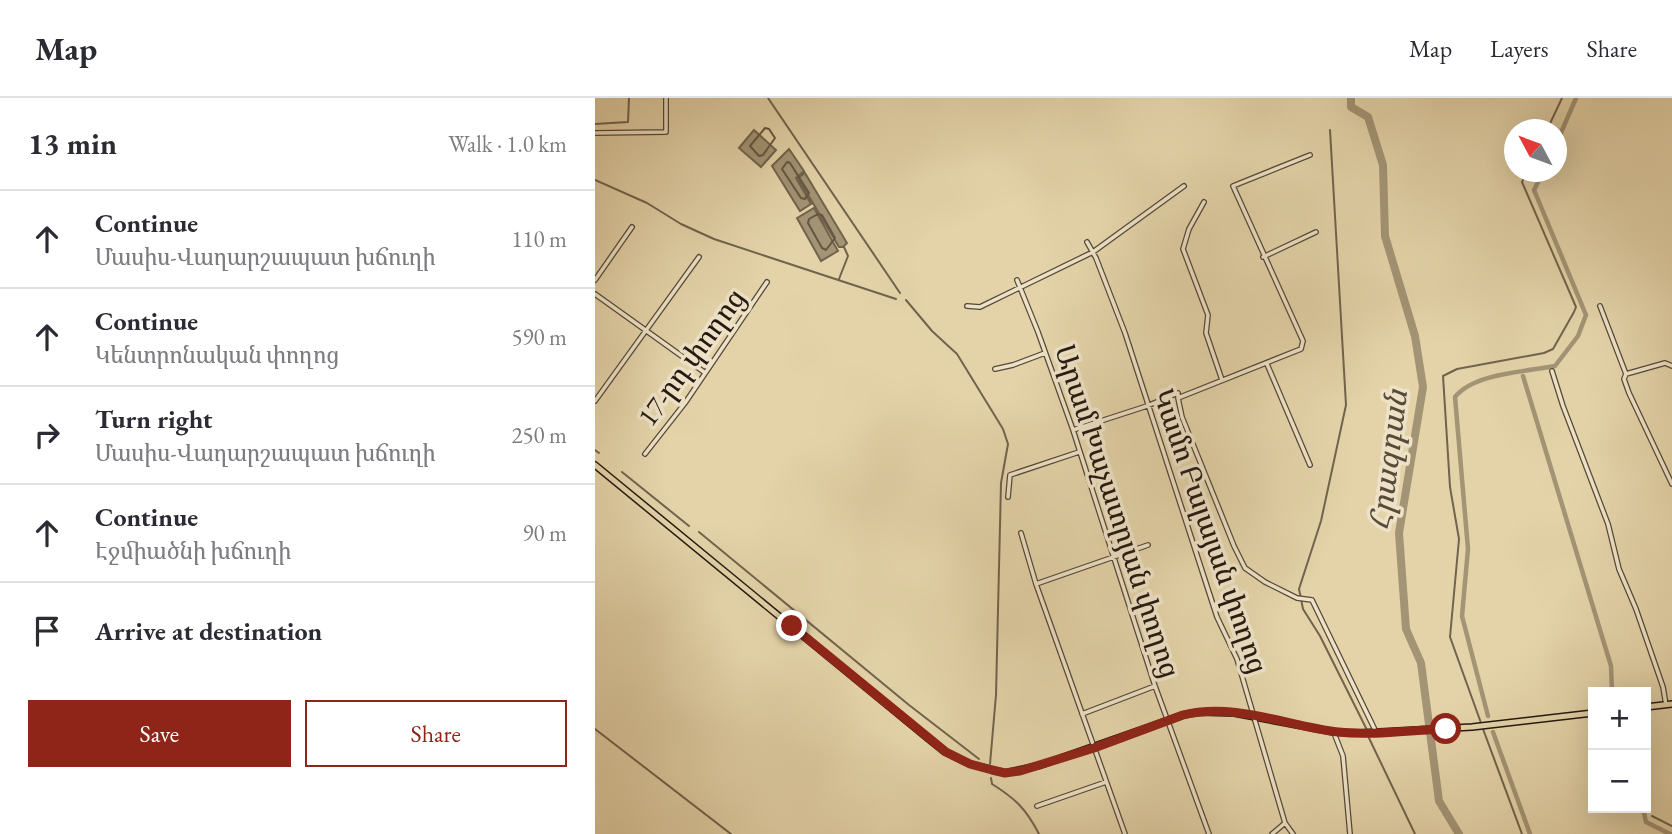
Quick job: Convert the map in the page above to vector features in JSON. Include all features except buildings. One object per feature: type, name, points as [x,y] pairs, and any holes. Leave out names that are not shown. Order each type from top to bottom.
[{"type":"main road","points":[[595,465],[946,752],[982,768],[1005,773],[1020,771],[1189,714],[1209,712],[1252,716],[1334,732],[1361,733],[1477,727],[1588,714]]},
{"type":"main road","points":[[1651,706],[1669,704]]},
{"type":"street","points":[[595,133],[666,132],[666,98]]},
{"type":"street","points":[[1178,398],[1301,349],[1303,345],[1233,186],[1310,155]]},
{"type":"street","points":[[967,306],[980,307],[1093,252],[1184,186]]},
{"type":"street","points":[[1205,202],[1189,229],[1183,249],[1208,316],[1206,333],[1222,380]]},
{"type":"street","points":[[595,280],[632,227]]},
{"type":"street","points":[[1263,257],[1316,232]]},
{"type":"street","name":"Կամո Բալայան փողոց","points":[[1087,242],[1125,332],[1217,617],[1237,659],[1285,823],[1293,834]]},
{"type":"street","points":[[595,401],[699,257]]},
{"type":"street","name":"Արամ Խաչատրյան փողոց","points":[[1017,280],[1073,430],[1155,686],[1209,834]]},
{"type":"street","name":"17-րդ փողոց","points":[[645,454],[685,402],[767,282]]},
{"type":"street","points":[[595,295],[647,329],[704,372]]},
{"type":"street","points":[[1600,306],[1638,414],[1672,484]]},
{"type":"street","points":[[995,369],[1045,353]]},
{"type":"street","points":[[1626,374],[1665,363],[1672,366]]},
{"type":"street","points":[[1267,364],[1310,465]]},
{"type":"street","points":[[1552,371],[1608,524],[1619,569],[1669,704]]},
{"type":"street","points":[[1073,430],[1178,393],[1182,417],[1245,568],[1265,582],[1297,598],[1312,600],[1373,732]]},
{"type":"street","points":[[1008,497],[1010,475],[1080,452]]},
{"type":"street","points":[[1021,533],[1036,584],[1125,834]]},
{"type":"street","points":[[1036,584],[1148,545]]},
{"type":"street","points":[[1082,714],[1155,686]]},
{"type":"street","points":[[1334,732],[1343,757],[1350,834]]},
{"type":"street","points":[[1037,806],[1107,782]]},
{"type":"street","points":[[1272,834],[1285,823]]},
{"type":"water","points":[[754,130],[776,150],[761,167],[739,148]]},
{"type":"water","points":[[789,149],[804,171],[796,178],[811,204],[800,211],[772,166]]},
{"type":"water","points":[[805,173],[847,243],[843,247],[839,247],[798,178]]},
{"type":"water","points":[[814,208],[838,251],[821,261],[797,218]]},
{"type":"waterway","points":[[595,124],[628,122],[629,98]]},
{"type":"waterway","points":[[768,98],[900,293]]},
{"type":"waterway","name":"Հրազդան","points":[[1351,98],[1351,107],[1368,117],[1383,165],[1385,236],[1415,336],[1423,387],[1399,533],[1406,629],[1421,663],[1439,801],[1459,834]]},
{"type":"waterway","points":[[1552,119],[1562,98]]},
{"type":"waterway","points":[[1567,119],[1576,98]]},
{"type":"waterway","points":[[1330,130],[1346,405],[1321,521],[1299,589],[1303,609],[1320,636],[1366,728],[1415,834]]},
{"type":"waterway","points":[[595,180],[647,203],[681,224],[714,239],[896,299]]},
{"type":"waterway","points":[[1481,723],[1450,637],[1459,539],[1450,487],[1443,376],[1457,369],[1553,349],[1574,312],[1576,307],[1522,182]]},
{"type":"waterway","points":[[1488,716],[1462,616],[1468,549],[1455,397],[1474,383],[1487,378],[1555,366],[1578,336],[1586,315],[1534,190],[1538,182]]},
{"type":"waterway","points":[[839,279],[848,256],[844,247]]},
{"type":"waterway","points":[[906,300],[932,331],[957,354],[1003,429],[1008,444],[1001,483],[996,695],[990,764]]},
{"type":"waterway","points":[[1523,376],[1611,666],[1612,687]]},
{"type":"waterway","points":[[595,450],[599,453]]},
{"type":"waterway","points":[[622,472],[689,526]]},
{"type":"waterway","points":[[699,532],[909,705],[979,759]]},
{"type":"waterway","points":[[595,729],[731,834]]},
{"type":"waterway","points":[[1483,729],[1522,834]]},
{"type":"waterway","points":[[1493,732],[1530,834]]},
{"type":"waterway","points":[[991,778],[992,784],[1025,811],[1039,834]]},
{"type":"waterway","points":[[1644,813],[1646,822],[1670,834]]},
{"type":"waterway","points":[[1652,816],[1672,826]]},
{"type":"route","points":[[792,626],[946,752],[970,764],[1005,773],[1041,765],[1183,715],[1199,712],[1234,713],[1341,733],[1446,729]]}]
